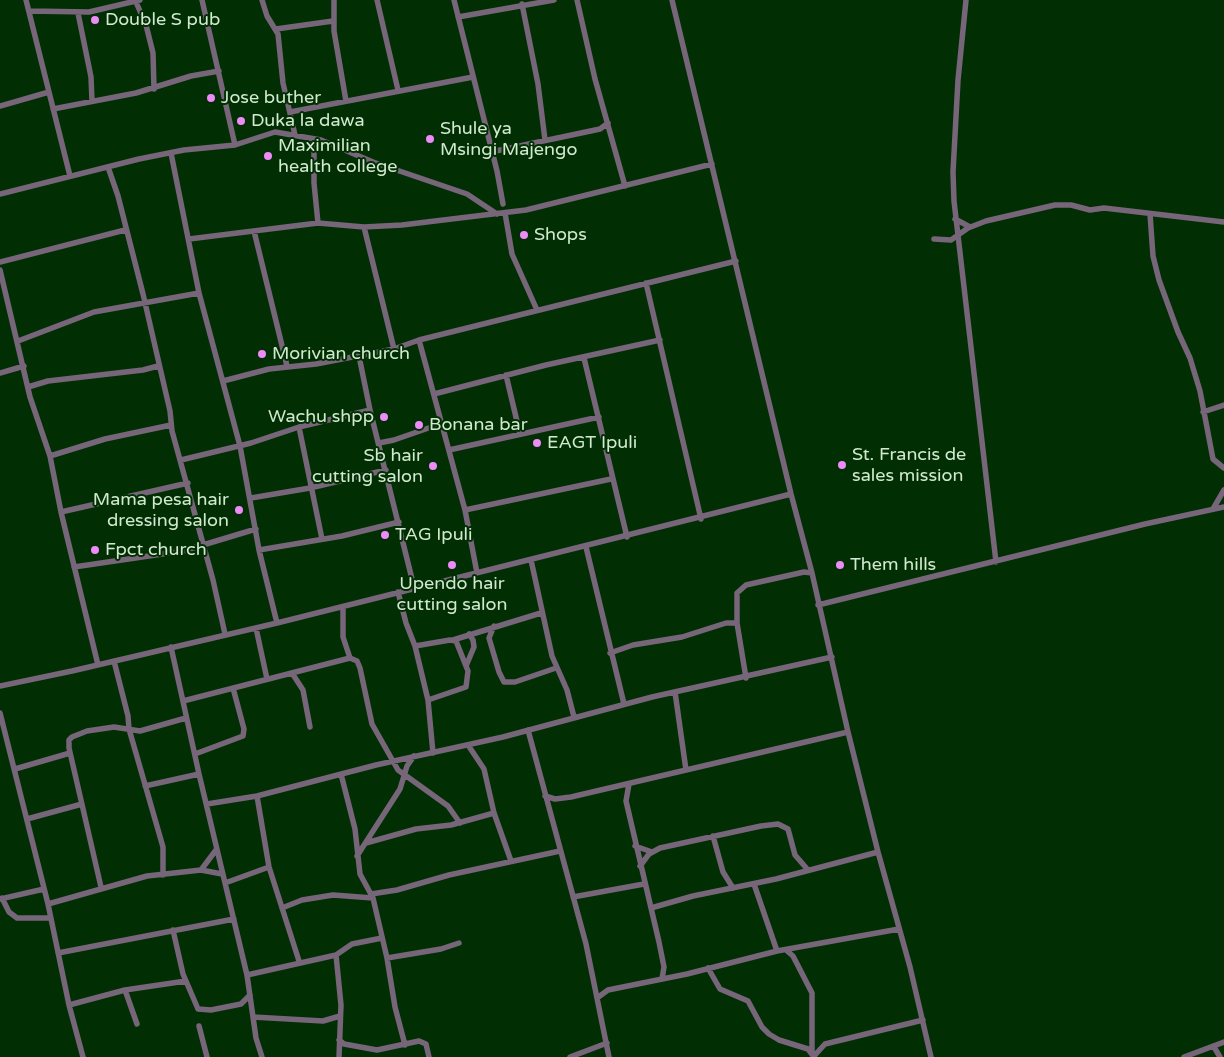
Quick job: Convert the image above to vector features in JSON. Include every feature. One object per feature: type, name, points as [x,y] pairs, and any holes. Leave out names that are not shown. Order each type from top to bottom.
[{"type":"street","points":[[26,0],[70,176]]},
{"type":"street","points":[[202,0],[235,145]]},
{"type":"street","points":[[262,0],[267,16],[276,29],[280,42],[283,83],[294,135]]},
{"type":"street","points":[[334,0],[333,21],[346,101]]},
{"type":"street","points":[[377,0],[398,90]]},
{"type":"street","points":[[454,0],[503,204]]},
{"type":"street","points":[[458,17],[522,4],[554,0]]},
{"type":"street","points":[[577,0],[595,79],[625,186]]},
{"type":"street","points":[[672,0],[791,494],[812,572],[848,732],[931,1057]]},
{"type":"street","points":[[966,0],[958,80],[953,172],[970,355],[996,562]]},
{"type":"street","points":[[29,11],[78,13],[138,1],[153,53],[154,89]]},
{"type":"street","points":[[522,4],[538,84],[545,140]]},
{"type":"street","points":[[78,13],[91,77],[92,101]]},
{"type":"street","points":[[276,29],[333,21]]},
{"type":"street","points":[[54,109],[154,89],[191,76],[219,71]]},
{"type":"street","points":[[290,112],[346,101],[368,99],[398,90],[473,77]]},
{"type":"street","points":[[0,106],[48,92]]},
{"type":"street","points":[[491,152],[600,129],[608,123]]},
{"type":"street","points":[[600,129],[611,134]]},
{"type":"street","points":[[0,194],[171,153],[235,145],[270,132],[314,139],[467,194],[497,214]]},
{"type":"street","points":[[314,139],[314,184],[318,223]]},
{"type":"street","points":[[171,153],[199,293],[240,446],[260,550],[277,623]]},
{"type":"street","points":[[189,239],[318,223],[364,227],[526,210],[712,164]]},
{"type":"street","points":[[108,167],[118,196],[125,230],[145,302],[171,425],[188,483],[225,634]]},
{"type":"street","points":[[934,239],[951,240],[970,227],[997,218],[1055,205],[1224,222]]},
{"type":"street","points":[[505,213],[512,254],[537,310]]},
{"type":"street","points":[[1150,214],[1156,269],[1178,332],[1190,358],[1200,391],[1202,412],[1213,459],[1224,468]]},
{"type":"street","points":[[956,220],[970,227]]},
{"type":"street","points":[[364,227],[394,349]]},
{"type":"street","points":[[0,262],[125,230]]},
{"type":"street","points":[[254,231],[287,366]]},
{"type":"street","points":[[223,381],[287,366],[316,364],[394,349],[419,340],[736,261]]},
{"type":"street","points":[[0,270],[28,386],[50,456],[61,512],[98,665]]},
{"type":"street","points":[[646,283],[701,519]]},
{"type":"street","points":[[18,341],[87,314],[199,293]]},
{"type":"street","points":[[419,340],[440,424],[465,510],[477,573]]},
{"type":"street","points":[[434,394],[660,340]]},
{"type":"street","points":[[359,356],[370,410],[414,587]]},
{"type":"street","points":[[584,358],[599,417],[611,479],[627,537]]},
{"type":"street","points":[[0,373],[24,366]]},
{"type":"street","points":[[28,386],[48,381],[141,371],[158,366]]},
{"type":"street","points":[[506,376],[520,434]]},
{"type":"street","points":[[1202,412],[1224,405]]},
{"type":"street","points":[[182,460],[240,446],[299,426],[370,410]]},
{"type":"street","points":[[449,450],[599,417]]},
{"type":"street","points":[[379,443],[394,440],[440,424]]},
{"type":"street","points":[[50,456],[106,439],[171,425]]},
{"type":"street","points":[[299,426],[310,488],[322,539]]},
{"type":"street","points":[[251,498],[310,488],[386,470]]},
{"type":"street","points":[[465,510],[611,479]]},
{"type":"street","points":[[61,512],[188,483]]},
{"type":"street","points":[[1213,509],[1224,490]]},
{"type":"street","points":[[0,686],[277,623],[414,587],[701,519],[791,494]]},
{"type":"street","points":[[818,605],[1224,507]]},
{"type":"street","points":[[260,550],[399,522]]},
{"type":"street","points":[[74,567],[203,546],[256,530]]},
{"type":"street","points":[[586,547],[610,653],[624,704]]},
{"type":"street","points":[[531,560],[541,613],[556,668],[567,690],[574,716]]},
{"type":"street","points":[[746,678],[737,623],[736,596],[746,585],[804,572],[812,572]]},
{"type":"street","points":[[398,592],[406,623],[416,646],[428,700],[433,753]]},
{"type":"street","points":[[343,606],[342,634],[350,658]]},
{"type":"street","points":[[416,646],[453,640],[541,613]]},
{"type":"street","points":[[610,653],[633,645],[682,638],[726,623],[737,623]]},
{"type":"street","points":[[494,626],[489,638],[499,672],[504,682],[515,682],[556,668]]},
{"type":"street","points":[[256,628],[267,679]]},
{"type":"street","points":[[466,666],[474,647],[473,640],[469,634]]},
{"type":"street","points":[[428,700],[466,687],[468,676],[466,666],[458,643],[453,640]]},
{"type":"street","points":[[171,647],[216,850],[247,975],[253,1017],[262,1057]]},
{"type":"street","points":[[207,804],[257,796],[393,760],[433,753],[528,730],[574,716],[832,657]]},
{"type":"street","points":[[183,701],[350,658],[357,661],[372,724],[396,768],[448,806],[460,822]]},
{"type":"street","points":[[114,661],[128,716],[129,729],[163,847],[164,875]]},
{"type":"street","points":[[292,673],[303,690],[310,727]]},
{"type":"street","points":[[195,754],[243,736],[244,729],[233,688]]},
{"type":"street","points":[[675,692],[686,770]]},
{"type":"street","points":[[0,713],[48,904],[69,1005],[83,1057]]},
{"type":"street","points":[[102,887],[70,753],[69,740],[79,734],[111,727],[143,731],[186,718]]},
{"type":"street","points":[[528,730],[573,897],[609,1057]]},
{"type":"street","points":[[545,796],[561,798],[615,787],[848,732]]},
{"type":"street","points":[[468,745],[484,769],[494,813],[511,861]]},
{"type":"street","points":[[15,769],[70,753]]},
{"type":"street","points":[[357,856],[400,789],[404,774],[414,756]]},
{"type":"street","points":[[145,786],[199,774]]},
{"type":"street","points":[[341,774],[355,829],[360,874],[372,896],[387,958],[395,1007],[405,1044]]},
{"type":"street","points":[[629,784],[626,797],[635,846],[664,967],[662,978]]},
{"type":"street","points":[[615,787],[626,797]]},
{"type":"street","points":[[257,796],[269,867],[299,961]]},
{"type":"street","points":[[27,819],[82,804]]},
{"type":"street","points":[[366,843],[416,829],[460,822],[494,813]]},
{"type":"street","points":[[635,846],[652,852],[714,836],[778,824],[788,829],[795,855],[808,870]]},
{"type":"street","points":[[714,836],[723,872],[733,888]]},
{"type":"street","points":[[201,870],[216,850]]},
{"type":"street","points":[[282,908],[302,900],[333,894],[372,896],[511,861],[560,851]]},
{"type":"street","points":[[640,866],[652,852]]},
{"type":"street","points":[[651,908],[693,896],[754,884],[878,852]]},
{"type":"street","points":[[225,883],[269,867]]},
{"type":"street","points":[[48,904],[102,887],[147,876],[201,870],[222,874]]},
{"type":"street","points":[[573,897],[644,884]]},
{"type":"street","points":[[754,884],[777,952]]},
{"type":"street","points":[[44,888],[1,899],[9,912],[17,918],[50,918]]},
{"type":"street","points":[[58,953],[234,919]]},
{"type":"street","points":[[597,998],[608,990],[786,950],[899,929]]},
{"type":"street","points":[[172,930],[186,981],[198,1009],[211,1010],[241,1004],[250,995]]},
{"type":"street","points":[[247,975],[288,966],[299,961],[336,955],[352,944],[382,938]]},
{"type":"street","points":[[387,958],[435,950],[459,943]]},
{"type":"street","points":[[786,950],[792,956],[802,978],[811,990],[813,1055]]},
{"type":"street","points":[[336,955],[340,1016],[339,1057]]},
{"type":"street","points":[[708,968],[720,989],[748,1001],[769,1034],[813,1055]]},
{"type":"street","points":[[69,1005],[125,990],[186,981]]},
{"type":"street","points":[[125,990],[137,1024]]},
{"type":"street","points":[[253,1017],[323,1021],[340,1016]]},
{"type":"street","points":[[813,1055],[825,1044],[923,1020]]},
{"type":"street","points":[[199,1026],[206,1057]]},
{"type":"street","points":[[338,1040],[344,1044],[377,1050],[419,1041],[426,1044],[429,1057]]},
{"type":"street","points":[[1184,1057],[1224,1042]]},
{"type":"street","points":[[570,1057],[607,1043]]},
{"type":"street","points":[[1214,1047],[1220,1057]]},
{"type":"place","name":"Double S pub","points":[[95,20]]},
{"type":"place","name":"Jose buther","points":[[211,98]]},
{"type":"place","name":"Duka la dawa","points":[[241,121]]},
{"type":"place","name":"Shule ya Msingi Majengo","points":[[430,139]]},
{"type":"place","name":"Maximilian health college","points":[[268,156]]},
{"type":"place","name":"Shops","points":[[524,235]]},
{"type":"place","name":"Morivian church","points":[[262,354]]},
{"type":"place","name":"Wachu shpp","points":[[384,417]]},
{"type":"place","name":"Bonana bar","points":[[419,425]]},
{"type":"place","name":"EAGT Ipuli","points":[[537,443]]},
{"type":"place","name":"St. Francis de sales mission","points":[[842,465]]},
{"type":"place","name":"Sb hair cutting salon","points":[[433,466]]},
{"type":"place","name":"Mama pesa hair dressing salon","points":[[239,510]]},
{"type":"place","name":"TAG Ipuli","points":[[385,535]]},
{"type":"place","name":"Fpct church","points":[[95,550]]},
{"type":"place","name":"Upendo hair cutting salon","points":[[452,565]]},
{"type":"place","name":"Them hills","points":[[840,565]]}]
